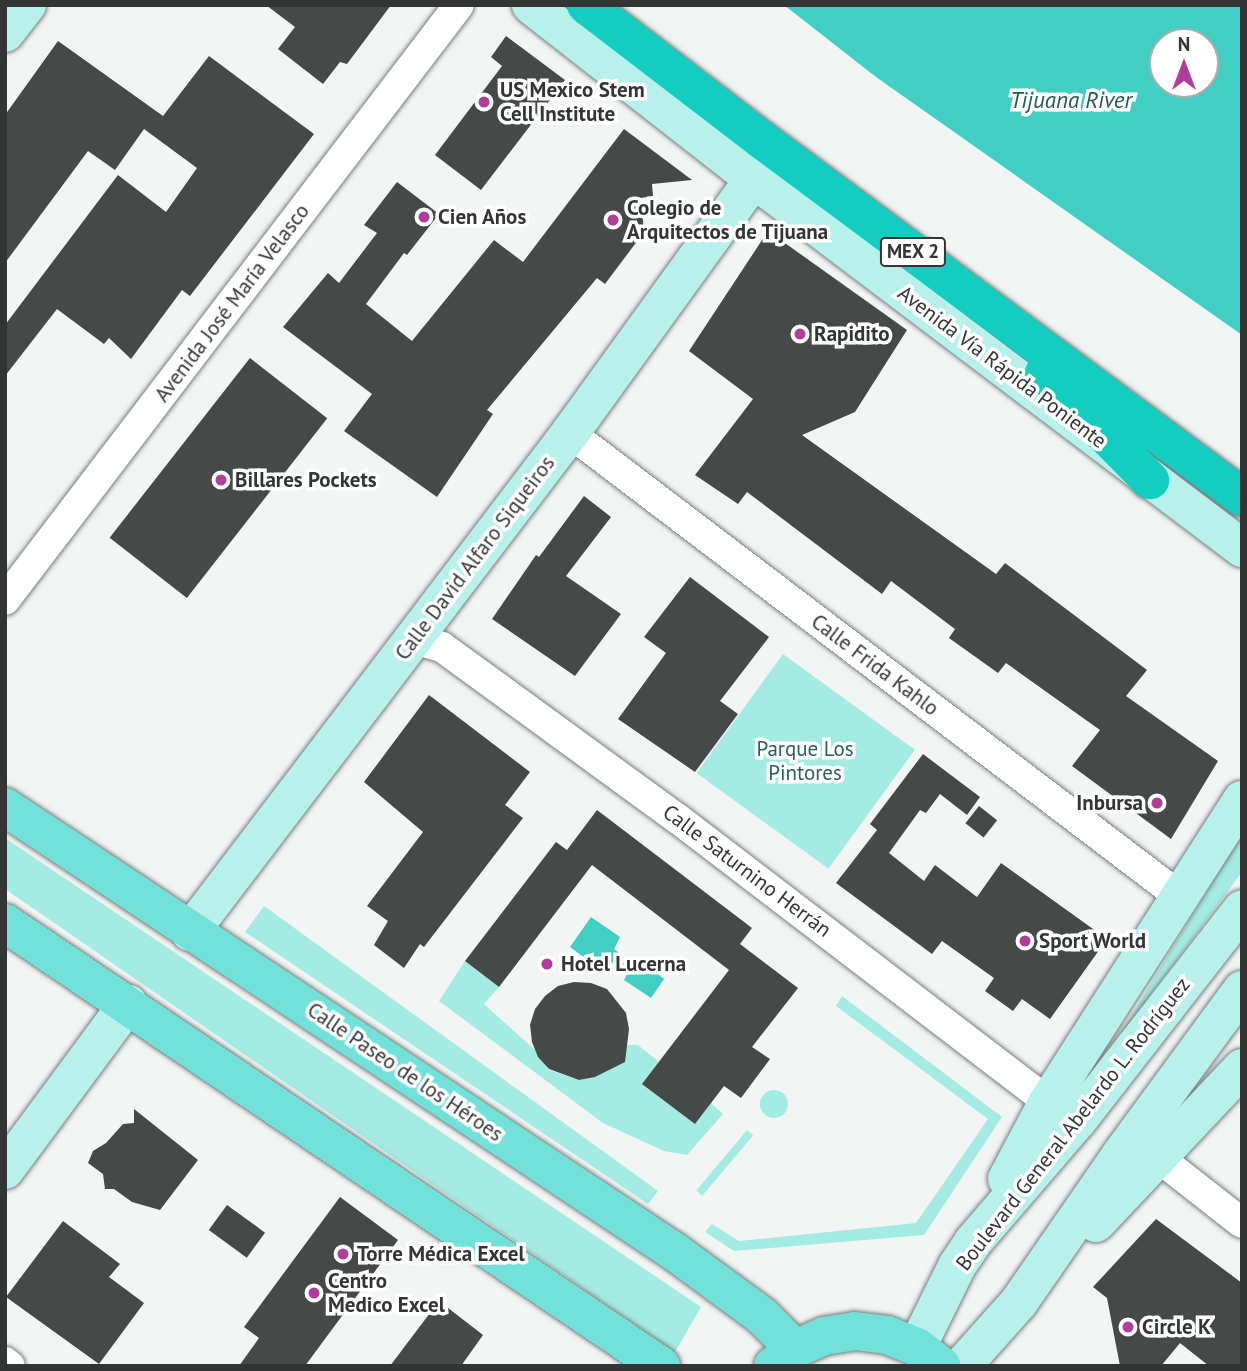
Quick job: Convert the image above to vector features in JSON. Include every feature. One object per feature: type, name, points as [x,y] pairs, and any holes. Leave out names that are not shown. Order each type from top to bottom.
[{"type":"highway","name":"Avenida Vía Rápida Poniente","points":[[586,5],[1242,497]]},
{"type":"highway","points":[[954,282],[1150,480]]},
{"type":"main road","points":[[5,33],[27,5]]},
{"type":"main road","name":"Avenida Vía Rápida Poniente","points":[[531,5],[754,179],[1242,548]]},
{"type":"main road","name":"Calle David Alfaro Siqueiros","points":[[190,932],[428,636],[570,433],[754,179]]},
{"type":"main road","points":[[973,1242],[1048,1102],[1242,800]]},
{"type":"main road","name":"Calle Paseo de los Héroes","points":[[5,807],[675,1252],[762,1316],[784,1357]]},
{"type":"main road","name":"Boulevard General Abelardo L. Rodríguez","points":[[929,1356],[957,1266],[973,1242],[1078,1120],[1242,909]]},
{"type":"main road","points":[[5,923],[661,1366]]},
{"type":"main road","points":[[1019,1302],[1120,1156],[1242,990]]},
{"type":"main road","points":[[5,1170],[128,1004]]},
{"type":"main road","points":[[962,1366],[1019,1302],[1242,1068]]},
{"type":"main road","points":[[784,1357],[824,1336],[856,1332],[887,1335],[929,1356]]},
{"type":"street","name":"Avenida José María Velasco","points":[[5,600],[459,5]]},
{"type":"street","name":"Calle Frida Kahlo","points":[[570,433],[1180,897]]},
{"type":"street","name":"Calle Saturnino Herrán","points":[[428,636],[710,842],[1048,1102]]},
{"type":"street","points":[[1159,1158],[1242,1223]]},
{"type":"street","points":[[5,1362],[10,1366]]},
{"type":"green space","name":"Parque Los Pintores","points":[[783,654],[915,750],[828,869],[697,773]]},
{"type":"green space","points":[[1242,833],[1242,872],[1113,1046]]},
{"type":"green space","points":[[5,838],[701,1307],[675,1352],[5,889]]},
{"type":"green space","points":[[264,906],[658,1191],[648,1204],[245,932]]},
{"type":"green space","points":[[465,961],[499,987],[484,1004],[535,1050],[549,1070],[579,1080],[595,1077],[609,1070],[620,1059],[627,1045],[638,1045],[659,1062],[695,1124],[711,1103],[723,1114],[687,1155],[664,1151],[603,1123],[439,1001]]},
{"type":"green space","points":[[842,996],[1002,1117],[924,1235],[734,1251],[705,1232],[712,1224],[739,1241],[916,1223],[988,1119],[836,1006]]},
{"type":"green space","points":[[774,1090],[784,1094],[788,1104],[784,1114],[774,1118],[764,1114],[760,1104],[764,1094]]},
{"type":"green space","points":[[747,1130],[753,1135],[702,1196],[696,1191]]},
{"type":"water","name":"Tijuana River","points":[[784,5],[1242,5],[1242,335],[876,77]]},
{"type":"water","points":[[591,917],[620,937],[614,949],[622,955],[614,964],[606,958],[597,967],[570,947]]},
{"type":"water","points":[[627,958],[634,964],[640,959],[664,979],[651,998],[624,980],[627,974],[619,968]]},
{"type":"building","points":[[266,5],[391,5],[347,64],[340,62],[323,84],[278,49],[295,27]]},
{"type":"building","points":[[506,36],[565,80],[481,190],[435,155],[502,66],[491,57]]},
{"type":"building","points":[[58,41],[163,116],[209,56],[314,134],[190,296],[182,290],[131,359],[109,338],[104,344],[57,309],[5,376],[5,325],[118,175],[166,212],[197,168],[144,129],[115,170],[88,151],[5,263],[5,115]]},
{"type":"building","points":[[624,129],[692,180],[652,184],[653,196],[641,198],[644,232],[605,284],[597,278],[487,410],[493,414],[437,497],[344,431],[372,394],[283,327],[328,273],[339,283],[377,233],[364,225],[397,182],[439,214],[407,255],[404,253],[366,304],[412,341],[494,240],[523,262]]},
{"type":"building","points":[[768,231],[907,330],[855,412],[802,435],[996,574],[1005,563],[1147,670],[1126,696],[1218,761],[1171,839],[1072,766],[1100,730],[1006,663],[998,673],[949,638],[955,629],[891,581],[882,594],[747,492],[738,504],[695,475],[753,399],[689,351]]},
{"type":"building","name":"Billares Pockets","points":[[250,358],[327,418],[187,598],[110,538]]},
{"type":"building","points":[[584,496],[611,517],[566,576],[621,614],[575,676],[492,619],[536,555],[539,557]]},
{"type":"building","points":[[690,577],[769,637],[720,701],[738,714],[695,772],[618,719],[666,653],[644,637]]},
{"type":"building","points":[[429,695],[530,772],[505,805],[523,818],[424,947],[420,944],[404,968],[374,945],[388,921],[367,906],[423,832],[364,782]]},
{"type":"building","points":[[923,754],[980,797],[967,815],[940,794],[926,813],[920,810],[889,853],[924,881],[935,865],[977,897],[1001,863],[1107,939],[1050,1019],[1022,999],[1013,1011],[985,991],[994,978],[942,941],[932,954],[836,883],[877,830],[870,824]]},
{"type":"building","points":[[979,806],[997,820],[984,837],[965,823]]},
{"type":"building","points":[[597,810],[752,928],[740,944],[798,988],[752,1047],[770,1059],[741,1098],[724,1086],[695,1124],[642,1084],[729,970],[592,865],[499,987],[465,961],[556,842],[567,850]]},
{"type":"building","points":[[574,982],[591,983],[607,989],[626,1013],[629,1029],[625,1062],[595,1077],[579,1080],[549,1069],[538,1057],[532,1042],[530,1025],[535,1009],[545,996],[558,986]]},
{"type":"building","points":[[134,1109],[198,1160],[160,1210],[132,1202],[114,1189],[105,1189],[103,1174],[88,1163],[93,1151],[106,1143],[123,1124],[134,1123]]},
{"type":"building","name":"Centro Medico Excel","points":[[340,1197],[398,1240],[305,1366],[239,1366],[259,1338],[244,1327]]},
{"type":"building","points":[[227,1205],[265,1233],[247,1258],[209,1230]]},
{"type":"building","points":[[1156,1219],[1242,1283],[1242,1366],[1209,1366],[1180,1343],[1161,1366],[1120,1366],[1107,1298],[1093,1287]]},
{"type":"building","points":[[63,1221],[120,1264],[109,1277],[144,1303],[99,1364],[6,1297]]},
{"type":"building","points":[[439,1301],[483,1335],[461,1366],[390,1366]]},
{"type":"place","name":"US Mexico Stem Cell Institute","points":[[484,102]]},
{"type":"place","name":"Cien Años","points":[[424,217]]},
{"type":"place","name":"Colegio de Arquitectos de Tijuana","points":[[613,220]]},
{"type":"place","name":"Rapidito","points":[[800,334]]},
{"type":"place","name":"Billares Pockets","points":[[221,480]]},
{"type":"place","name":"Inbursa","points":[[1157,803]]},
{"type":"place","name":"Sport World","points":[[1025,941]]},
{"type":"place","name":"Hotel Lucerna","points":[[547,964]]},
{"type":"place","name":"Torre Médica Excel","points":[[343,1254]]},
{"type":"place","name":"Centro Medico Excel","points":[[314,1293]]},
{"type":"place","name":"Circle K","points":[[1128,1327]]}]
